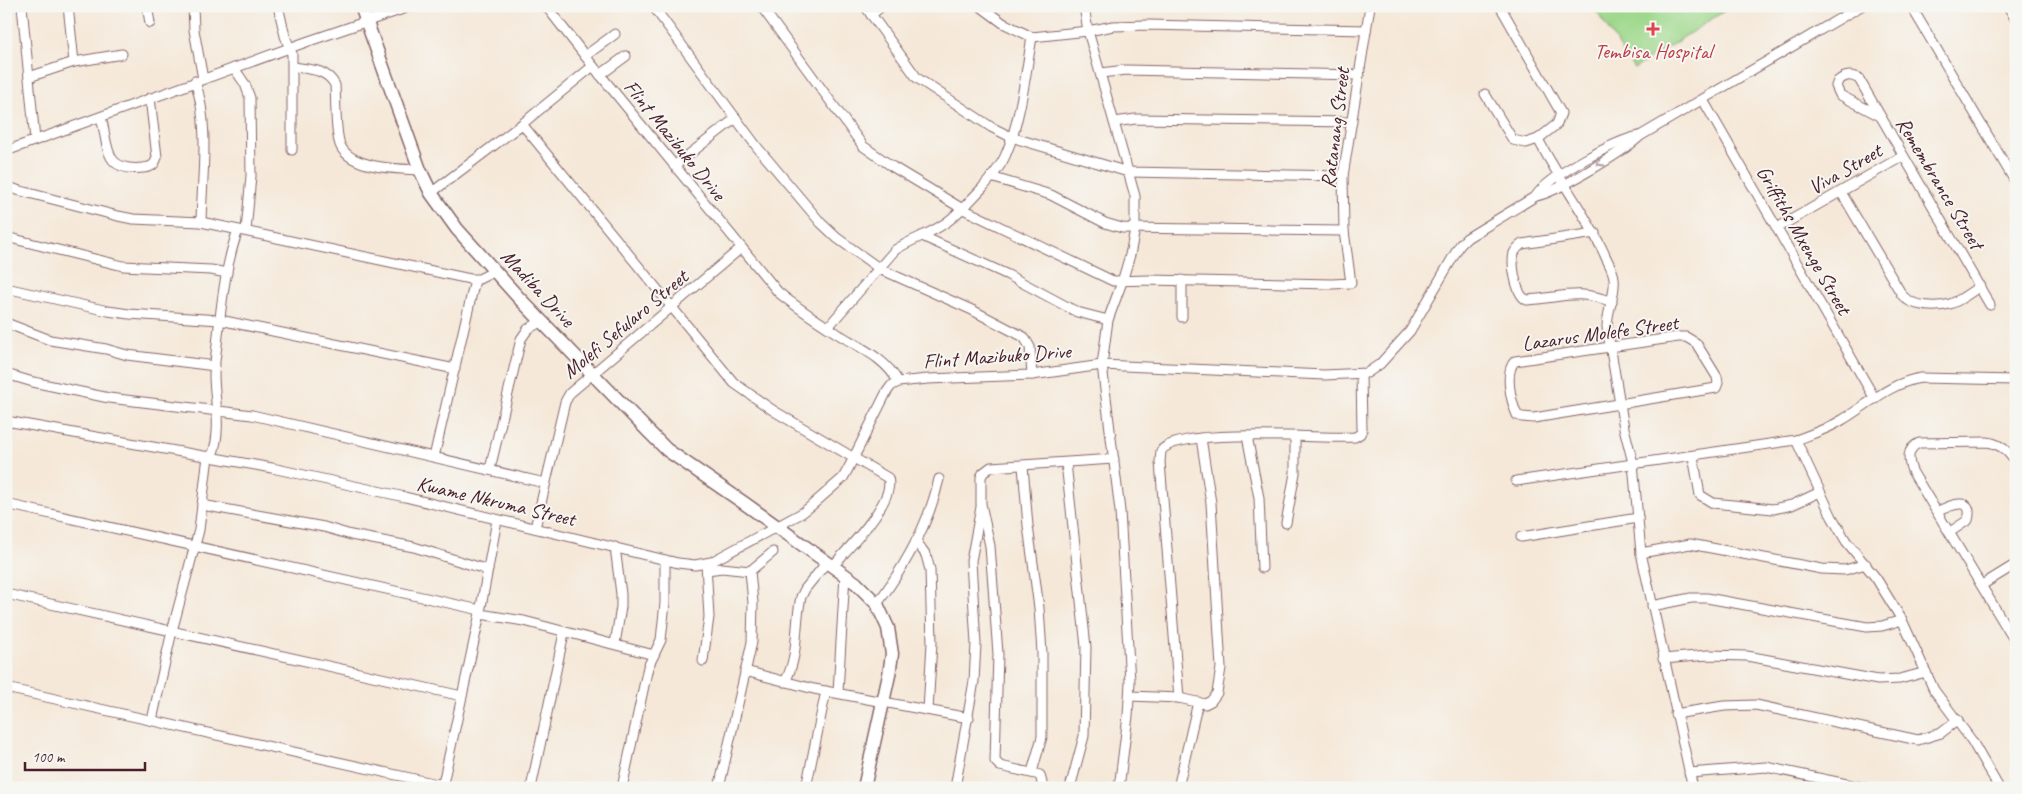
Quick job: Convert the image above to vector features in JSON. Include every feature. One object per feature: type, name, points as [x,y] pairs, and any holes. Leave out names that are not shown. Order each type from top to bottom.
[{"type":"street","points":[[22,6],[35,140]]},
{"type":"street","points":[[68,6],[74,62]]},
{"type":"street","points":[[147,6],[150,23]]},
{"type":"street","points":[[193,6],[202,109],[201,222]]},
{"type":"street","points":[[278,6],[285,36],[290,48],[293,67],[292,150]]},
{"type":"street","name":"Madiba Drive","points":[[361,6],[420,170],[431,193],[449,220],[592,374],[667,450],[830,564],[866,591],[877,604],[888,628],[892,648],[864,788]]},
{"type":"street","name":"Flint Mazibuko Drive","points":[[546,6],[600,75],[778,292],[888,366],[898,382],[1032,375],[1102,365],[1324,376],[1361,374],[1371,371],[1380,364],[1410,330],[1466,238],[1536,196],[1545,195],[1564,184],[1640,136],[1860,6]]},
{"type":"street","points":[[653,6],[763,154],[821,223],[837,238],[880,269],[972,310],[1024,337],[1030,346],[1032,375]]},
{"type":"street","points":[[761,6],[863,146],[893,167],[961,208],[1106,278],[1122,282],[1182,280],[1182,317]]},
{"type":"street","points":[[865,6],[917,78],[991,127],[1011,136],[1128,172],[1343,176]]},
{"type":"street","points":[[871,15],[882,6]]},
{"type":"street","points":[[980,6],[1003,23],[1032,37],[1088,31],[1113,26],[1148,25],[1366,30]]},
{"type":"street","points":[[1084,6],[1088,31],[1135,196],[1135,229],[1122,282],[1108,320],[1102,365],[1114,459],[1125,588],[1130,696],[1119,788]]},
{"type":"street","name":"Ratanang Street","points":[[1182,280],[1351,283],[1344,231],[1343,176],[1370,6]]},
{"type":"street","points":[[1485,94],[1513,140],[1526,142],[1538,139],[1557,124],[1561,113],[1500,6]]},
{"type":"street","points":[[1911,6],[2016,183]]},
{"type":"street","points":[[2008,6],[2016,20]]},
{"type":"street","points":[[6,150],[199,80],[411,7]]},
{"type":"street","points":[[585,56],[615,34]]},
{"type":"street","points":[[828,327],[895,250],[933,231],[952,218],[991,177],[1006,154],[1032,37]]},
{"type":"street","points":[[29,77],[74,62],[122,54]]},
{"type":"street","points":[[600,75],[626,56]]},
{"type":"street","points":[[431,193],[522,124],[593,66]]},
{"type":"street","points":[[293,67],[321,71],[332,80],[335,85],[339,142],[346,154],[356,160],[382,168],[420,170]]},
{"type":"street","points":[[152,720],[172,631],[199,530],[210,456],[217,439],[218,411],[215,366],[220,320],[227,273],[242,230],[251,186],[250,98],[245,84],[234,68]]},
{"type":"street","points":[[1101,73],[1126,70],[1359,75]]},
{"type":"street","name":"Remembrance Street","points":[[1880,116],[1840,95],[1836,86],[1838,81],[1842,77],[1853,76],[1858,79],[1880,116],[1903,156],[1980,286],[1990,305]]},
{"type":"street","points":[[101,117],[109,152],[114,164],[120,167],[134,168],[151,166],[156,162],[157,156],[150,98]]},
{"type":"street","name":"Griffiths Mxenge Street","points":[[1702,100],[1875,399]]},
{"type":"street","points":[[674,166],[736,118]]},
{"type":"street","points":[[1114,122],[1136,119],[1352,122]]},
{"type":"street","points":[[522,124],[734,384],[762,404],[885,475],[890,483],[889,490],[867,527],[804,589],[801,597],[795,656],[785,682]]},
{"type":"street","name":"Flint Mazibuko Drive","points":[[1536,196],[1540,188],[1559,175],[1631,137],[1640,136]]},
{"type":"street","points":[[1538,139],[1595,233],[1614,276],[1612,302],[1607,319],[1619,405],[1633,463],[1640,553],[1688,773],[1693,788]]},
{"type":"street","name":"Viva Street","points":[[1777,228],[1903,156]]},
{"type":"street","points":[[991,177],[1051,195],[1114,226],[1135,229],[1344,231]]},
{"type":"street","points":[[6,186],[118,216],[133,219],[201,222],[475,280],[495,271]]},
{"type":"street","points":[[1841,192],[1902,295],[1908,301],[1917,304],[1947,304],[1980,286]]},
{"type":"street","points":[[1595,233],[1522,244],[1514,252],[1516,286],[1519,295],[1527,300],[1584,293],[1612,302]]},
{"type":"street","points":[[922,236],[1008,275],[1077,312],[1108,320]]},
{"type":"street","points":[[6,237],[123,266],[211,270],[227,273]]},
{"type":"street","name":"Molefi Sefularo Street","points":[[535,528],[565,402],[572,391],[741,248]]},
{"type":"street","points":[[434,457],[475,280]]},
{"type":"street","points":[[6,288],[115,312],[220,320],[455,369]]},
{"type":"street","points":[[490,469],[520,339],[528,328],[542,321]]},
{"type":"street","points":[[6,324],[50,340],[106,349],[127,356],[215,366]]},
{"type":"street","name":"Lazarus Molefe Street","points":[[1678,337],[1691,339],[1696,343],[1713,370],[1718,384],[1711,391],[1619,405],[1534,418],[1522,417],[1517,415],[1512,398],[1509,372],[1511,366],[1516,361],[1678,337]]},
{"type":"street","points":[[6,374],[33,382],[110,398],[252,415],[545,483]]},
{"type":"street","points":[[1179,698],[1160,455],[1167,446],[1201,438],[1247,436],[1355,437],[1360,434],[1363,422],[1361,374]]},
{"type":"street","points":[[1516,481],[1796,440],[1825,430],[1902,382],[1921,378],[2016,380]]},
{"type":"street","name":"Kwame Nkruma Street","points":[[6,422],[210,456],[347,484],[665,560],[706,567],[802,513],[828,492],[842,478],[855,458],[886,393],[891,386],[898,382]]},
{"type":"street","points":[[1247,436],[1259,498],[1262,568]]},
{"type":"street","points":[[1286,523],[1295,473],[1295,436]]},
{"type":"street","points":[[1130,696],[1179,698],[1208,703],[1214,698],[1219,686],[1221,668],[1211,503],[1201,438]]},
{"type":"street","points":[[1796,440],[1820,492],[1846,541],[1866,564],[1902,620],[1937,696],[1958,720],[1999,788]]},
{"type":"street","points":[[2014,638],[1912,471],[1909,462],[1910,451],[1915,445],[1926,441],[1995,443],[2005,448],[2016,463]]},
{"type":"street","points":[[1693,456],[1700,495],[1713,503],[1773,509],[1783,508],[1820,492]]},
{"type":"street","points":[[955,788],[969,718],[974,681],[976,649],[971,561],[981,504],[982,477],[990,467],[1114,459]]},
{"type":"street","points":[[1066,463],[1086,647],[1084,736],[1070,788]]},
{"type":"street","points":[[1023,466],[1042,644],[1042,737],[1032,772]]},
{"type":"street","points":[[877,604],[893,582],[930,514],[939,479]]},
{"type":"street","points":[[6,504],[524,621],[654,655]]},
{"type":"street","points":[[981,504],[990,546],[996,631],[998,683],[995,761],[1000,766],[1040,775],[1041,788]]},
{"type":"street","points":[[1937,512],[1952,504],[1961,504],[1966,507],[1969,512],[1968,520],[1950,532]]},
{"type":"street","points":[[202,505],[317,526],[350,535],[414,547],[488,570]]},
{"type":"street","points":[[1521,537],[1638,518]]},
{"type":"street","points":[[6,688],[443,785],[480,612],[497,520]]},
{"type":"street","points":[[916,542],[926,555],[930,570],[932,643],[928,710]]},
{"type":"street","points":[[1640,553],[1690,544],[1822,569],[1845,570],[1866,564]]},
{"type":"street","points":[[615,547],[621,601],[615,644]]},
{"type":"street","points":[[703,661],[709,617],[706,567],[750,571],[773,552]]},
{"type":"street","points":[[622,788],[648,667],[661,640],[664,612],[665,560]]},
{"type":"street","points":[[1982,585],[2016,564]]},
{"type":"street","points":[[719,788],[752,642],[753,603],[750,571]]},
{"type":"street","points":[[838,692],[845,575]]},
{"type":"street","points":[[6,594],[462,696]]},
{"type":"street","points":[[1652,606],[1698,598],[1867,627],[1882,626],[1902,620]]},
{"type":"street","points":[[531,788],[564,633]]},
{"type":"street","points":[[1663,658],[1708,655],[1747,656],[1878,680],[1900,679],[1926,672]]},
{"type":"street","points":[[745,672],[826,691],[883,700],[969,718]]},
{"type":"street","points":[[806,788],[826,691]]},
{"type":"street","points":[[1178,788],[1198,702]]},
{"type":"street","points":[[1675,714],[1730,705],[1756,705],[1918,740],[1941,733],[1958,720]]},
{"type":"street","points":[[1688,773],[1766,767],[1866,788]]},
{"type":"green space","name":"Tembisa Hospital","points":[[1593,6],[1732,6],[1634,69]]},
{"type":"place","name":"Tembisa Hospital","points":[[1653,29]]}]
